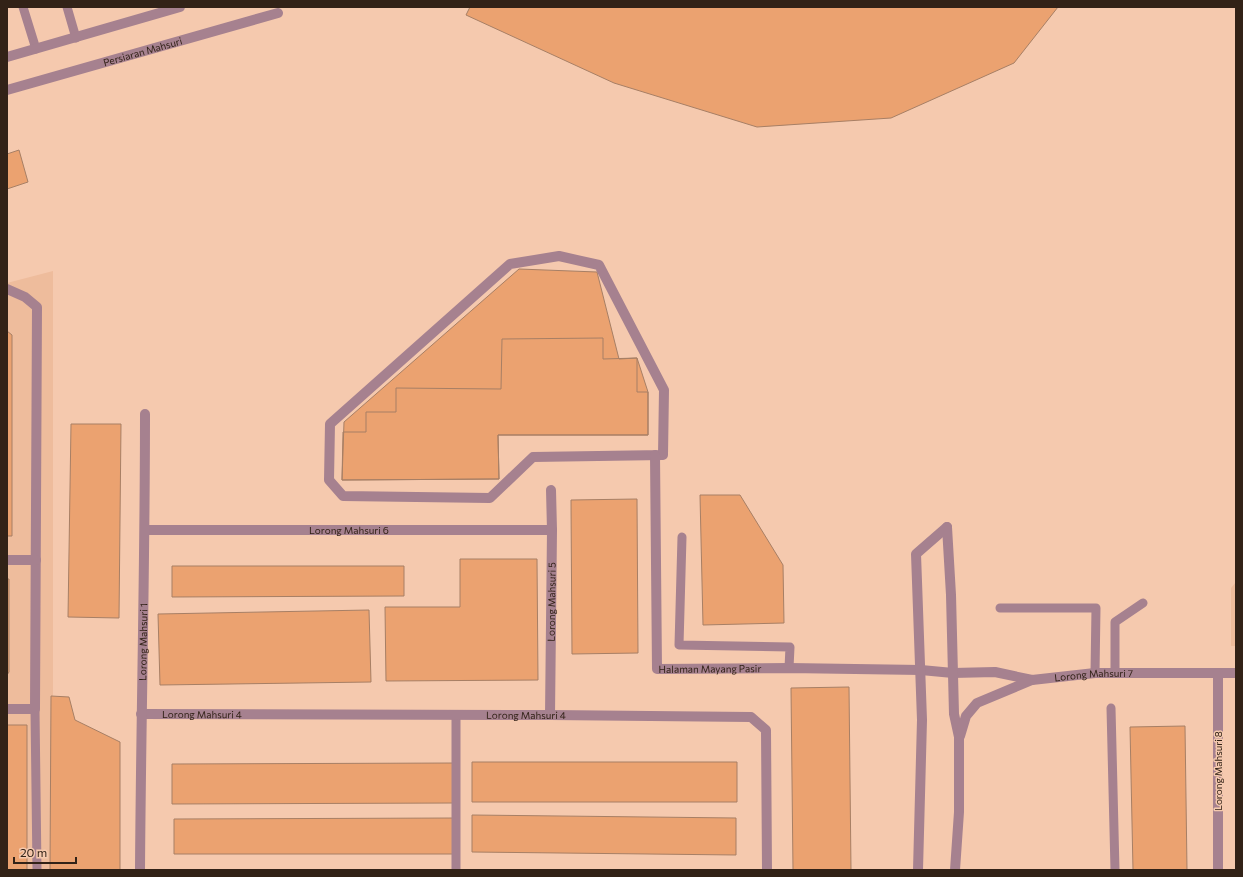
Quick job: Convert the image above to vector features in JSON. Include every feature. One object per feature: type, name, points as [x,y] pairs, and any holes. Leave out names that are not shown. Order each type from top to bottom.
[{"type":"street","points":[[7,57],[180,7]]},
{"type":"street","name":"Persiaran Mahsuri","points":[[7,90],[278,13]]},
{"type":"street","points":[[559,256],[599,265],[664,390],[663,455],[655,455],[533,457],[490,498],[343,496],[329,480],[330,424],[510,264],[559,256]]},
{"type":"street","points":[[7,289],[25,296],[37,307],[35,709],[7,709]]},
{"type":"street","name":"Lorong Mahsuri 1","points":[[140,870],[141,714],[145,530],[145,414]]},
{"type":"street","name":"Halaman Mayang Pasir","points":[[655,455],[656,669],[789,668],[921,670],[953,673]]},
{"type":"street","name":"Lorong Mahsuri 5","points":[[550,715],[551,490]]},
{"type":"street","points":[[918,870],[922,720],[916,554],[947,527],[951,595],[954,714],[960,737]]},
{"type":"street","name":"Lorong Mahsuri 6","points":[[145,530],[552,530]]},
{"type":"street","points":[[7,560],[36,560]]},
{"type":"street","name":"Lorong Mahsuri 7","points":[[953,673],[996,672],[1032,680],[1095,673],[1236,673]]},
{"type":"street","name":"Lorong Mahsuri 8","points":[[1218,673],[1218,870]]},
{"type":"street","points":[[954,870],[959,812],[960,737],[966,716],[977,703],[1032,680]]},
{"type":"street","name":"Lorong Mahsuri 4","points":[[141,714],[751,717],[766,730],[767,870]]},
{"type":"lane","points":[[22,7],[36,49]]},
{"type":"lane","points":[[67,7],[76,38]]},
{"type":"lane","points":[[682,537],[679,645],[790,647],[789,668]]},
{"type":"lane","points":[[1115,673],[1115,622],[1144,603]]},
{"type":"lane","points":[[1000,608],[1096,608],[1095,673]]},
{"type":"lane","points":[[1111,708],[1115,870]]},
{"type":"lane","points":[[35,709],[37,870]]},
{"type":"lane","points":[[456,715],[456,870]]},
{"type":"shaded area","points":[[53,271],[53,870],[7,870],[7,283]]},
{"type":"shaded area","points":[[1236,582],[1236,646],[1231,646],[1231,588]]},
{"type":"building","points":[[470,7],[1058,7],[1014,63],[891,118],[757,127],[614,83],[466,15]]},
{"type":"building","points":[[19,150],[28,182],[7,189],[7,154]]},
{"type":"building","points":[[519,269],[597,272],[619,359],[637,358],[648,392],[648,435],[498,435],[499,479],[342,480],[344,422]]},
{"type":"building","points":[[7,331],[12,335],[12,536],[7,536]]},
{"type":"building","points":[[603,338],[603,359],[637,358],[637,392],[648,392],[648,435],[498,435],[499,479],[342,480],[343,432],[366,432],[366,412],[396,412],[396,388],[501,389],[502,339]]},
{"type":"building","points":[[71,424],[121,424],[119,618],[68,617]]},
{"type":"building","points":[[700,495],[740,495],[783,565],[784,623],[703,625]]},
{"type":"building","points":[[637,499],[638,653],[572,654],[571,500]]},
{"type":"building","points":[[460,559],[537,559],[538,680],[386,681],[385,607],[460,607]]},
{"type":"building","points":[[172,566],[404,566],[404,596],[172,597]]},
{"type":"building","points":[[7,579],[9,579],[9,672],[7,675]]},
{"type":"building","points":[[369,610],[371,682],[160,685],[158,614]]},
{"type":"building","points":[[849,687],[851,870],[793,870],[791,688]]},
{"type":"building","points":[[51,696],[69,697],[75,720],[120,742],[120,870],[50,870]]},
{"type":"building","points":[[7,725],[27,725],[27,870],[7,870]]},
{"type":"building","points":[[1185,726],[1187,870],[1133,870],[1130,727]]},
{"type":"building","points":[[472,762],[737,762],[737,802],[472,802]]},
{"type":"building","points":[[454,763],[454,803],[172,804],[172,764]]},
{"type":"building","points":[[472,815],[736,818],[736,855],[472,852]]},
{"type":"building","points":[[454,818],[454,854],[174,854],[174,819]]}]
